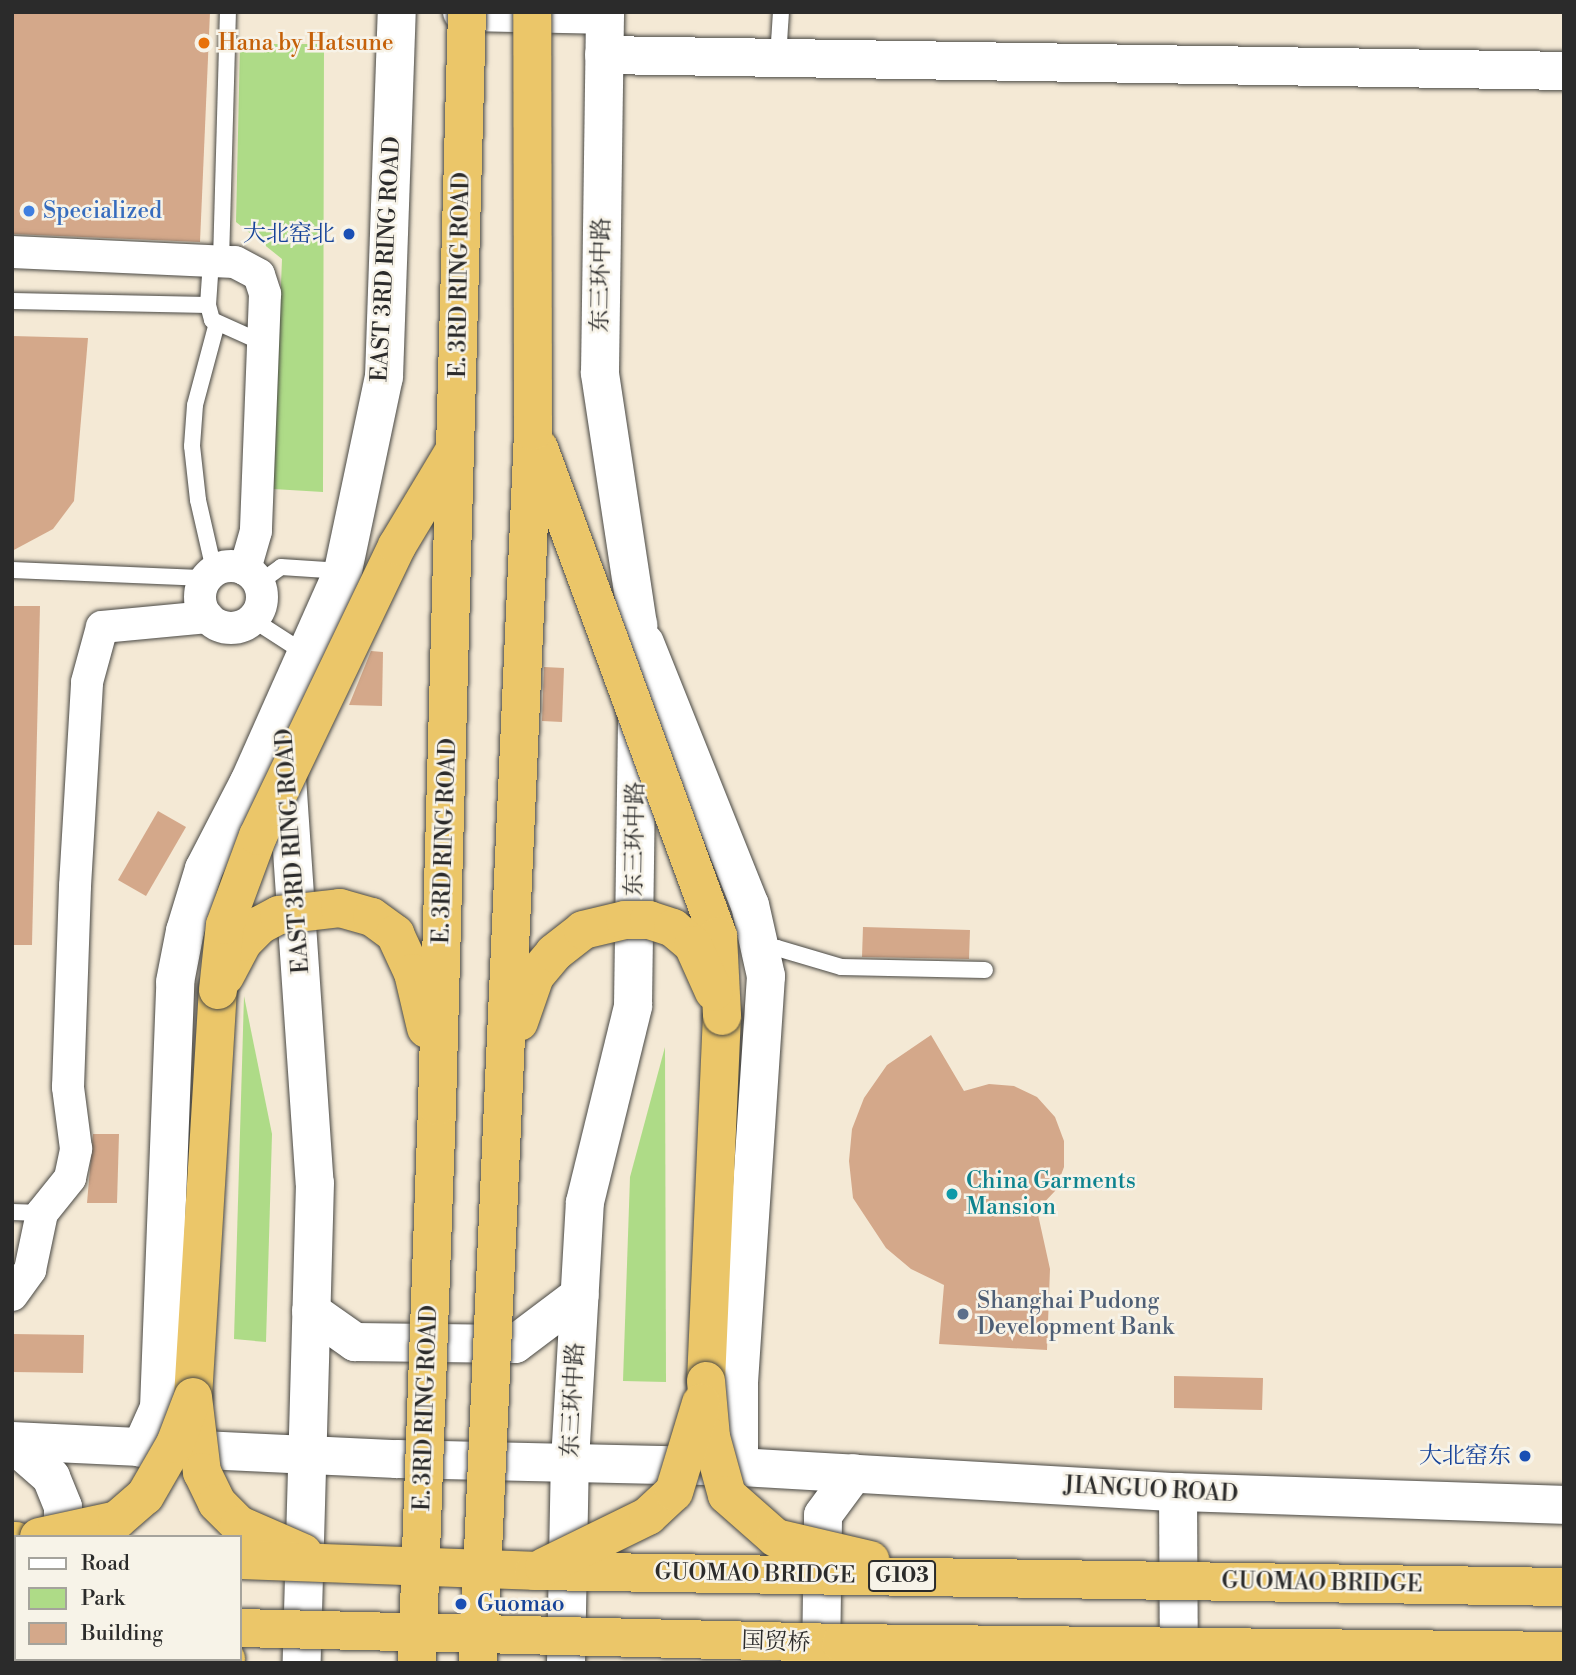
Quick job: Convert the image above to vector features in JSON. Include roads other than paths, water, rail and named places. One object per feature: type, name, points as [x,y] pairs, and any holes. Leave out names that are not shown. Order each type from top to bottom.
[{"type":"highway","name":"E. 3RD RING ROAD","points":[[417,1663],[437,1106],[456,448],[464,12]]},
{"type":"highway","points":[[478,1663],[505,1107],[533,432],[532,12]]},
{"type":"highway","points":[[533,432],[718,936],[722,1016],[706,1381],[711,1437],[727,1495],[776,1538],[944,1577]]},
{"type":"highway","points":[[348,1564],[286,1549],[239,1525],[217,1503],[202,1472],[193,1397],[218,990],[225,925],[258,836],[397,546],[456,448]]},
{"type":"highway","points":[[218,990],[243,942],[260,925],[279,915],[340,908],[372,917],[395,934],[413,973],[424,1011],[437,1106]]},
{"type":"highway","points":[[505,1107],[521,1009],[535,976],[554,953],[583,930],[625,920],[649,920],[673,928],[693,945],[705,965],[722,1016]]},
{"type":"highway","points":[[534,1571],[648,1516],[674,1492],[693,1442],[706,1381]]},
{"type":"highway","points":[[48,1535],[117,1520],[145,1496],[175,1444],[193,1397]]},
{"type":"highway","name":"GUOMAO BRIDGE","points":[[242,1560],[534,1571],[1564,1587]]},
{"type":"highway","name":"国贸桥","points":[[242,1628],[533,1635],[831,1653],[1564,1651]]},
{"type":"highway","points":[[242,1651],[271,1641],[337,1630]]},
{"type":"highway","points":[[533,1635],[622,1663]]},
{"type":"highway","points":[[787,1663],[831,1653]]},
{"type":"street","name":"EAST 3RD RING ROAD","points":[[305,1454],[314,1183],[282,709],[343,571],[384,377],[397,12]]},
{"type":"street","points":[[464,12],[604,14]]},
{"type":"street","name":"东三环中路","points":[[566,1663],[570,1461],[585,1202],[633,1006],[638,625],[600,373],[604,14]]},
{"type":"street","points":[[604,55],[1564,71]]},
{"type":"street","points":[[12,252],[235,262],[259,275],[265,294],[252,576],[262,603],[252,619],[234,628],[208,617],[128,621],[102,627],[88,682],[75,886],[68,1087],[76,1149],[70,1178],[27,1213],[30,1270],[12,1295]]},
{"type":"street","points":[[208,617],[200,598],[210,574],[224,566],[252,576]]},
{"type":"street","points":[[638,625],[750,905],[766,976],[739,1370],[739,1467]]},
{"type":"street","points":[[141,1448],[159,1408],[175,982],[204,869],[282,709]]},
{"type":"street","points":[[311,1311],[355,1342],[515,1344],[580,1295]]},
{"type":"street","points":[[12,1442],[51,1477],[64,1507],[63,1535]]},
{"type":"street","name":"JIANGUO ROAD","points":[[12,1442],[739,1467],[1178,1492],[1564,1504]]},
{"type":"street","points":[[302,1663],[305,1454]]},
{"type":"street","points":[[831,1653],[823,1515],[853,1473]]},
{"type":"street","points":[[1178,1492],[1179,1663]]},
{"type":"lane","points":[[228,12],[216,261],[208,304],[217,323],[263,343]]},
{"type":"lane","points":[[778,58],[781,12]]},
{"type":"lane","points":[[12,302],[208,304]]},
{"type":"lane","points":[[12,570],[210,574],[192,446],[199,383],[217,323]]},
{"type":"lane","points":[[252,576],[281,567],[343,571]]},
{"type":"lane","points":[[252,619],[306,654]]},
{"type":"lane","points":[[760,949],[777,948],[841,967],[985,970]]},
{"type":"place","name":"Hana by Hatsune","points":[[204,43]]},
{"type":"place","name":"Specialized","points":[[29,211]]},
{"type":"place","name":"大北窑北","points":[[349,234]]},
{"type":"place","name":"China Garments Mansion","points":[[952,1194]]},
{"type":"place","name":"Shanghai Pudong Development Bank","points":[[963,1314]]},
{"type":"place","name":"大北窑东","points":[[1525,1456]]},
{"type":"place","name":"Guomao","points":[[461,1604]]}]
